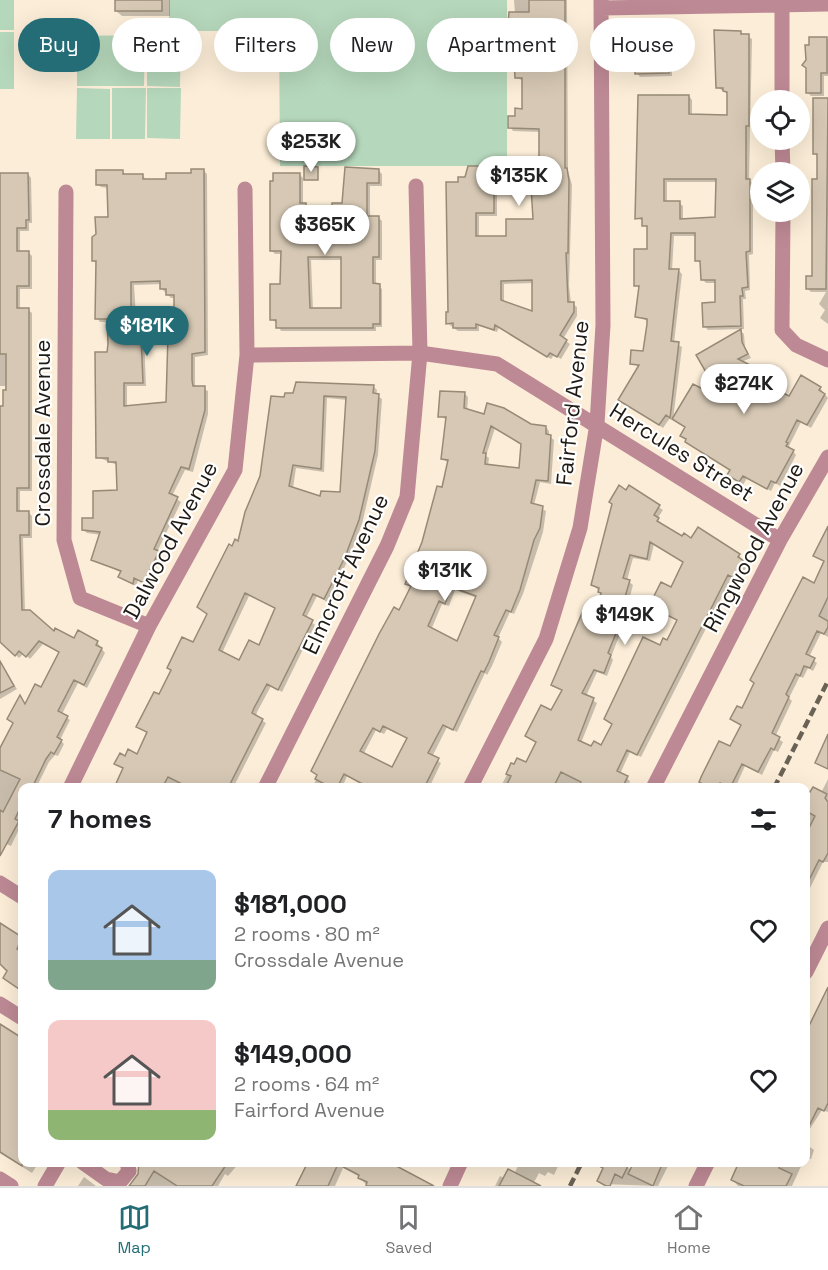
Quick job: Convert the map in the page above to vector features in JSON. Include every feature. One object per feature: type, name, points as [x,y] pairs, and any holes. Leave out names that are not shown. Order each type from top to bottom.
[{"type":"street","points":[[601,4],[782,6],[828,4]]},
{"type":"street","name":"Fairford Avenue","points":[[473,783],[546,639],[580,528],[597,424],[603,325],[601,4]]},
{"type":"street","points":[[782,6],[782,90]]},
{"type":"street","name":"Elmcroft Avenue","points":[[268,783],[387,546],[407,497],[420,352],[416,186]]},
{"type":"street","name":"Dalwood Avenue","points":[[72,783],[149,626],[235,470],[248,355],[245,189]]},
{"type":"street","name":"Crossdale Avenue","points":[[66,192],[64,540],[80,598],[149,626]]},
{"type":"street","points":[[783,222],[782,330],[796,345],[828,360]]},
{"type":"street","name":"Hercules Street","points":[[248,355],[420,352],[497,364],[597,424],[780,540]]},
{"type":"street","name":"Ringwood Avenue","points":[[656,783],[780,540],[828,457]]},
{"type":"street","points":[[0,883],[18,890]]},
{"type":"street","points":[[810,964],[828,928]]},
{"type":"street","points":[[0,1004],[18,1015]]},
{"type":"street","points":[[45,1186],[56,1167]]},
{"type":"street","points":[[89,1167],[106,1179],[120,1182],[129,1171],[128,1167]]},
{"type":"street","points":[[450,1186],[459,1167]]},
{"type":"street","points":[[696,1186],[706,1167]]},
{"type":"street","points":[[0,1179],[11,1186]]},
{"type":"green space","points":[[0,0],[14,0],[14,30],[0,30]]},
{"type":"green space","points":[[169,0],[507,0],[507,18],[427,18],[427,72],[507,72],[507,166],[280,166],[279,72],[318,72],[318,18],[214,18],[214,31],[202,31],[202,18],[169,18]]},
{"type":"green space","points":[[0,32],[14,32],[14,89],[0,89]]},
{"type":"green space","points":[[112,35],[112,72],[144,72],[144,86],[77,86],[77,72],[100,72],[100,36]]},
{"type":"green space","points":[[147,72],[180,72],[180,87],[147,86]]},
{"type":"green space","points":[[77,88],[110,89],[110,139],[76,139]]},
{"type":"green space","points":[[112,88],[146,88],[145,139],[112,139]]},
{"type":"green space","points":[[147,88],[181,88],[180,139],[147,138]]},
{"type":"building","points":[[115,0],[162,0],[162,11],[115,11]]},
{"type":"building","points":[[529,0],[565,0],[565,18],[508,18],[509,12],[529,12]]},
{"type":"building","points":[[714,30],[741,31],[741,34],[749,34],[749,126],[746,126],[746,179],[750,179],[750,251],[746,252],[748,287],[742,288],[743,296],[740,296],[741,326],[703,327],[702,303],[715,302],[715,280],[701,280],[700,261],[695,261],[695,233],[671,233],[669,269],[679,269],[671,341],[679,342],[670,418],[666,415],[659,425],[618,400],[639,365],[630,364],[631,350],[643,351],[647,324],[647,319],[635,317],[639,286],[634,286],[634,249],[647,249],[647,226],[642,226],[642,218],[635,219],[638,95],[689,95],[689,114],[727,115],[727,92],[723,91],[723,88],[716,88]],"holes":[[[664,179],[716,179],[715,217],[680,219],[680,201],[664,201]]]},
{"type":"building","points":[[809,37],[827,37],[827,73],[821,73],[821,93],[810,93],[810,90],[806,90],[806,68],[802,65],[806,60],[805,45],[809,45]]},
{"type":"building","points":[[515,72],[565,72],[565,168],[567,168],[569,181],[568,253],[566,253],[568,302],[574,302],[574,312],[560,335],[567,340],[557,357],[550,353],[547,357],[495,325],[494,330],[476,324],[476,328],[453,328],[453,323],[446,324],[446,312],[448,312],[446,182],[458,182],[458,177],[465,177],[468,166],[483,166],[483,170],[489,172],[539,170],[539,129],[508,128],[508,116],[515,116],[515,108],[522,109],[522,78],[515,78]],"holes":[[[494,186],[531,186],[533,219],[506,219],[506,236],[476,236],[476,213],[494,213]],[[532,280],[532,311],[501,300],[501,281]]]},
{"type":"building","points":[[635,72],[669,72],[669,73],[635,74]]},
{"type":"building","points":[[813,98],[828,98],[826,289],[806,289],[806,276],[812,276],[812,179],[817,179],[817,154],[813,154]]},
{"type":"building","points":[[304,166],[318,167],[318,180],[304,180]]},
{"type":"building","points":[[345,167],[379,169],[379,183],[367,183],[367,216],[379,216],[379,257],[373,257],[373,283],[380,284],[380,324],[373,324],[373,328],[276,328],[276,320],[270,320],[270,284],[280,284],[281,251],[270,251],[270,181],[273,181],[273,173],[300,173],[300,203],[306,203],[306,211],[332,210],[332,203],[342,203]],"holes":[[[308,257],[341,257],[341,308],[310,308]]]},
{"type":"building","points":[[191,169],[204,169],[205,352],[192,354],[192,380],[193,386],[205,386],[205,410],[189,469],[181,467],[169,493],[178,497],[154,549],[159,551],[144,583],[134,578],[133,584],[118,577],[121,571],[91,560],[100,532],[82,530],[82,518],[93,518],[93,491],[117,490],[116,462],[108,462],[108,458],[96,458],[95,352],[107,352],[108,344],[107,319],[95,319],[96,261],[92,261],[92,237],[96,234],[95,217],[108,217],[107,185],[96,185],[96,170],[123,170],[123,174],[143,174],[143,179],[166,179],[166,173],[191,173]],"holes":[[[160,281],[160,289],[166,289],[166,295],[174,295],[174,320],[142,322],[142,314],[133,314],[133,308],[131,308],[131,282]],[[141,335],[168,335],[166,402],[124,406],[124,383],[143,383]]]},
{"type":"building","points":[[0,173],[28,173],[29,220],[26,220],[26,228],[17,228],[17,251],[29,251],[29,286],[17,286],[17,308],[29,308],[29,488],[17,488],[17,511],[29,511],[29,535],[20,535],[22,610],[30,610],[54,631],[55,628],[74,638],[78,630],[98,641],[96,645],[102,648],[84,685],[74,680],[58,711],[68,716],[57,737],[62,740],[54,754],[51,752],[46,759],[34,783],[18,783],[18,813],[15,819],[18,823],[0,856],[0,810],[3,812],[20,779],[0,770],[0,748],[13,723],[7,719],[20,695],[25,704],[35,684],[41,687],[59,652],[39,641],[26,657],[19,651],[15,656],[0,642],[0,406],[3,406],[3,390],[6,390],[6,354],[0,354]]},
{"type":"building","points":[[741,329],[742,342],[748,354],[738,359],[770,375],[767,385],[789,396],[801,375],[821,387],[819,390],[825,394],[807,425],[797,420],[786,442],[788,443],[786,446],[794,450],[776,483],[771,481],[767,489],[743,476],[739,482],[727,475],[730,470],[685,442],[686,439],[680,436],[685,427],[672,419],[693,384],[721,398],[696,355]]},
{"type":"building","points":[[296,382],[374,385],[373,393],[379,394],[375,451],[359,520],[345,557],[324,599],[313,594],[303,615],[313,620],[278,690],[267,684],[254,708],[252,713],[263,719],[231,783],[180,783],[168,777],[165,783],[116,783],[123,768],[114,764],[120,753],[125,756],[128,749],[137,754],[147,732],[136,727],[154,692],[159,694],[171,670],[167,668],[182,637],[193,642],[207,614],[197,607],[229,544],[232,546],[235,539],[238,541],[245,512],[260,476],[271,396],[284,397],[285,393],[293,393]],"holes":[[[324,396],[346,397],[340,492],[321,491],[320,496],[289,486],[293,465],[321,469]],[[245,593],[275,608],[259,645],[249,640],[239,660],[219,650]]]},
{"type":"building","points":[[440,391],[465,392],[464,408],[484,414],[487,403],[504,408],[531,424],[546,426],[546,434],[551,435],[548,481],[536,480],[531,503],[543,506],[540,528],[534,540],[520,590],[511,612],[506,610],[494,635],[499,637],[489,662],[484,672],[481,671],[453,730],[443,725],[428,753],[439,758],[426,783],[361,783],[344,774],[340,783],[323,783],[315,779],[317,775],[311,771],[379,634],[394,607],[399,610],[411,586],[405,584],[422,542],[437,486],[442,487],[448,460],[441,459],[446,417],[438,417]],"holes":[[[491,426],[521,444],[519,468],[485,464],[486,453],[483,453]],[[451,587],[476,596],[457,641],[428,626],[439,601],[445,604]],[[383,726],[407,738],[392,767],[360,751],[373,728],[380,732]]]},
{"type":"building","points":[[619,485],[626,490],[629,485],[660,505],[654,515],[659,518],[657,521],[682,536],[684,533],[691,538],[698,527],[740,554],[738,557],[744,561],[734,578],[728,575],[637,755],[627,750],[617,771],[628,776],[624,783],[580,783],[561,772],[556,783],[508,783],[511,776],[506,774],[511,763],[514,764],[517,758],[526,762],[536,742],[525,736],[541,705],[551,710],[562,690],[551,685],[582,613],[594,618],[601,593],[598,592],[599,588],[591,585],[612,504],[609,502]],"holes":[[[650,542],[683,562],[671,587],[661,582],[649,606],[677,620],[667,640],[663,638],[660,645],[643,637],[604,719],[612,724],[601,745],[594,741],[591,746],[578,740],[594,698],[582,693],[594,670],[604,673],[611,655],[608,653],[625,611],[635,615],[638,601],[625,597],[630,580],[623,578],[630,555],[647,559]]]},
{"type":"building","points":[[828,526],[828,597],[819,616],[828,621],[828,627],[824,634],[817,631],[806,654],[815,658],[810,668],[804,666],[800,676],[796,674],[786,694],[789,697],[772,733],[780,737],[774,750],[771,748],[758,772],[742,764],[732,783],[701,783],[699,782],[702,775],[719,741],[730,746],[741,725],[730,719],[737,706],[742,708],[754,683],[750,680],[803,577],[814,583],[824,561],[813,556]]},
{"type":"building","points":[[0,661],[14,686],[0,693]]},
{"type":"building","points":[[828,734],[828,769],[815,763]]},
{"type":"building","points":[[813,787],[827,794],[825,798],[828,802],[828,853],[823,862],[819,860],[810,878],[810,826],[815,816],[810,813],[810,792]]},
{"type":"building","points":[[0,923],[18,934],[18,988],[3,978],[7,971],[0,964]]},
{"type":"building","points":[[828,987],[828,1103],[824,1111],[818,1108],[810,1124],[810,1024]]},
{"type":"building","points":[[0,1024],[18,1035],[18,1163],[0,1152]]},
{"type":"building","points":[[139,1167],[225,1167],[212,1186],[177,1186],[154,1171],[145,1186],[129,1186],[138,1174]]},
{"type":"building","points":[[306,1167],[337,1167],[328,1186],[296,1186]]},
{"type":"building","points":[[344,1167],[398,1167],[434,1186],[366,1186],[367,1182],[358,1178],[359,1175]]},
{"type":"building","points":[[601,1167],[628,1167],[622,1178],[615,1174],[610,1186],[597,1181],[603,1168]]},
{"type":"building","points":[[632,1167],[661,1167],[653,1186],[628,1174]]},
{"type":"building","points":[[737,1167],[780,1167],[792,1174],[786,1186],[744,1186],[731,1180]]},
{"type":"building","points":[[508,1169],[541,1186],[499,1186]]},
{"type":"railway","points":[[777,783],[828,681]]},
{"type":"railway","points":[[570,1186],[580,1167]]}]
